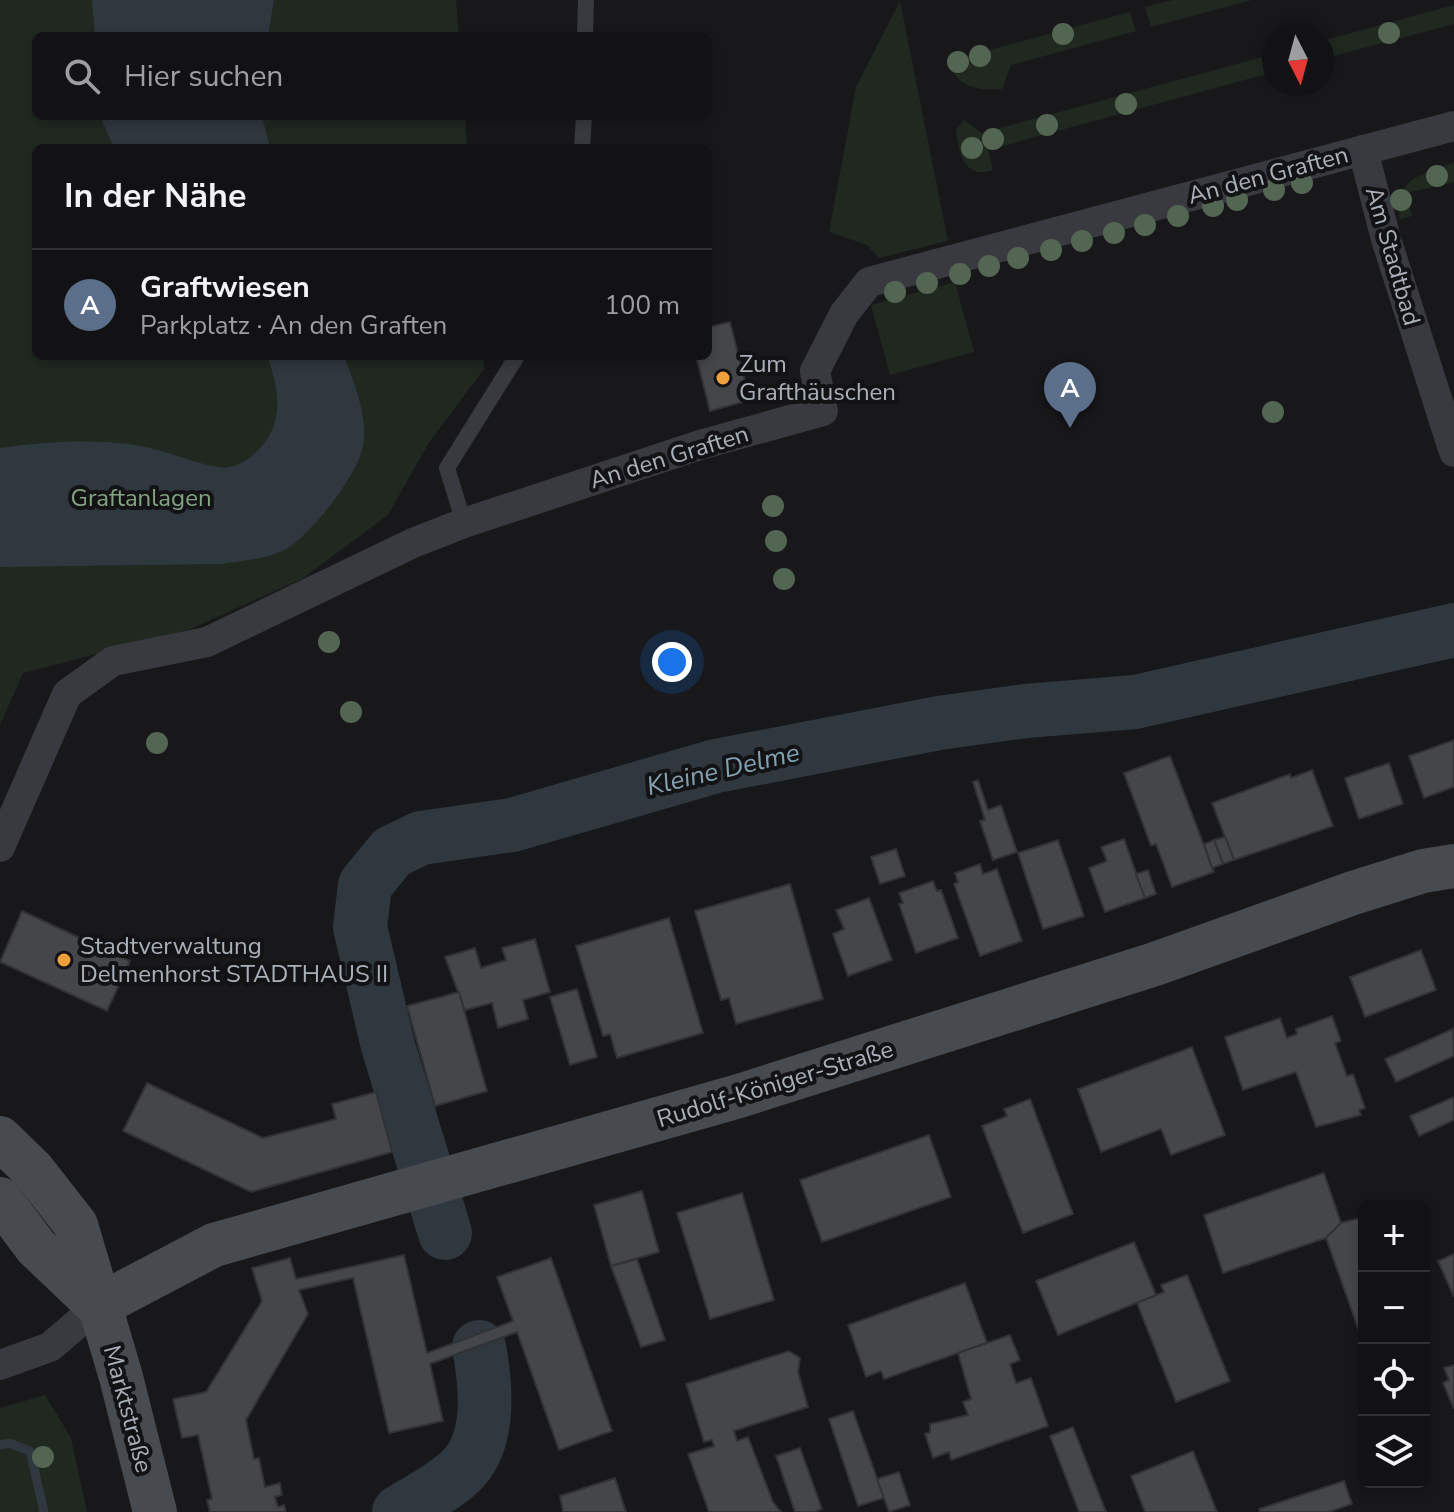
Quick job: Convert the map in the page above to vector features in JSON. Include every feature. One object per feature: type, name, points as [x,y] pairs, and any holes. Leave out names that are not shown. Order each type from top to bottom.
[{"type":"main road","name":"Rudolf-Königer-Straße","points":[[98,1306],[214,1245],[422,1188],[905,1045],[1155,964],[1353,893],[1423,871],[1454,866]]},
{"type":"main road","name":"Marktstraße","points":[[0,1138],[33,1170],[76,1225],[121,1377],[155,1512]]},
{"type":"main road","points":[[0,1199],[36,1247],[98,1306]]},
{"type":"street","points":[[1363,150],[1454,126]]},
{"type":"street","name":"Am Stadtbad","points":[[1363,150],[1386,239],[1454,452]]},
{"type":"street","name":"An den Graften","points":[[0,847],[67,694],[113,661],[207,642],[413,543],[464,523],[700,445],[823,411],[815,371],[844,314],[869,282],[1363,150]]},
{"type":"street","points":[[0,1365],[50,1347],[98,1306]]},
{"type":"lane","points":[[585,32],[586,0]]},
{"type":"lane","points":[[582,144],[584,120]]},
{"type":"lane","points":[[464,523],[447,468],[514,360]]},
{"type":"green space","name":"Graftanlagen","points":[[0,0],[456,0],[459,32],[32,32],[32,120],[465,120],[467,144],[32,144],[32,360],[483,360],[484,369],[428,444],[388,515],[302,579],[186,631],[23,673],[0,725]]},
{"type":"green space","points":[[1173,0],[1252,0],[1151,27],[1145,7]]},
{"type":"green space","points":[[900,1],[948,241],[879,258],[867,245],[829,232],[856,87]]},
{"type":"green space","points":[[1454,5],[1454,24],[1334,56],[1334,38]]},
{"type":"green space","points":[[1130,12],[1136,31],[1011,65],[1002,89],[969,86],[956,76],[948,61]]},
{"type":"green space","points":[[1262,57],[1262,75],[988,150],[993,170],[983,172],[969,168],[965,162],[956,130],[964,120],[982,133]]},
{"type":"green space","points":[[1454,162],[1454,182],[1407,193],[1412,216],[1400,219],[1399,205],[1406,186],[1421,175]]},
{"type":"green space","points":[[955,282],[974,352],[890,375],[871,305]]},
{"type":"green space","points":[[45,1395],[71,1438],[87,1512],[0,1512],[0,1408]]},
{"type":"shaded area","points":[[92,0],[274,0],[269,32],[95,32]]},
{"type":"shaded area","points":[[102,120],[263,120],[269,144],[112,144]]},
{"type":"shaded area","points":[[268,360],[345,360],[363,418],[361,452],[346,483],[322,516],[286,549],[254,559],[220,564],[0,567],[0,448],[64,442],[113,442],[151,448],[218,467],[236,465],[252,456],[270,434],[277,410],[275,384]]},
{"type":"building","name":"Zum Grafthäuschen","points":[[730,322],[750,400],[710,411],[697,360],[712,360],[712,326]]},
{"type":"building","points":[[1454,740],[1454,787],[1424,798],[1409,756]]},
{"type":"building","points":[[1170,756],[1214,872],[1172,887],[1156,844],[1151,846],[1124,773]]},
{"type":"building","points":[[1389,763],[1403,804],[1359,819],[1345,778]]},
{"type":"building","points":[[1312,770],[1333,826],[1234,860],[1212,803],[1290,774],[1291,778]]},
{"type":"building","points":[[978,780],[988,810],[1001,805],[1017,852],[993,860],[980,821],[985,820],[973,782]]},
{"type":"building","points":[[1225,837],[1234,860],[1223,864],[1214,840]]},
{"type":"building","points":[[1124,839],[1145,898],[1105,912],[1089,868],[1107,861],[1101,847]]},
{"type":"building","points":[[1058,840],[1084,916],[1043,929],[1018,853]]},
{"type":"building","points":[[1214,840],[1223,864],[1212,868],[1204,844]]},
{"type":"building","points":[[896,849],[905,876],[880,884],[871,857]]},
{"type":"building","points":[[980,864],[983,874],[997,869],[1022,941],[980,956],[954,884],[958,882],[955,873]]},
{"type":"building","points":[[1148,870],[1156,894],[1145,898],[1136,874]]},
{"type":"building","points":[[933,881],[937,891],[941,890],[958,938],[916,953],[899,904],[903,903],[899,893]]},
{"type":"building","points":[[790,884],[823,999],[736,1024],[729,998],[721,1000],[695,911]]},
{"type":"building","points":[[869,898],[892,960],[848,976],[833,934],[844,929],[836,910]]},
{"type":"building","name":"Stadtverwaltung Delmenhorst STADTHAUS II","points":[[22,911],[130,961],[107,1011],[0,962]]},
{"type":"building","points":[[669,918],[703,1033],[617,1058],[610,1034],[603,1036],[576,946]]},
{"type":"building","points":[[535,939],[550,992],[523,1000],[528,1019],[498,1028],[492,1003],[465,1010],[445,957],[475,948],[481,968],[506,960],[502,948]]},
{"type":"building","points":[[1421,950],[1436,990],[1365,1017],[1350,977]]},
{"type":"building","points":[[577,989],[597,1057],[570,1065],[550,997]]},
{"type":"building","points":[[459,992],[487,1091],[435,1106],[407,1006]]},
{"type":"building","points":[[1332,1016],[1341,1041],[1335,1043],[1347,1076],[1353,1074],[1365,1108],[1359,1110],[1361,1115],[1316,1127],[1296,1072],[1243,1090],[1225,1037],[1280,1018],[1287,1038],[1297,1034],[1296,1029]]},
{"type":"building","points":[[1453,1029],[1454,1056],[1396,1082],[1385,1059]]},
{"type":"building","points":[[1192,1047],[1225,1135],[1171,1155],[1161,1129],[1101,1152],[1078,1089]]},
{"type":"building","points":[[147,1083],[263,1138],[336,1119],[332,1104],[376,1092],[392,1152],[251,1192],[123,1131]]},
{"type":"building","points":[[1454,1097],[1454,1120],[1419,1136],[1410,1116]]},
{"type":"building","points":[[1030,1099],[1073,1214],[1023,1233],[982,1126],[1007,1116],[1004,1109]]},
{"type":"building","points":[[929,1135],[951,1197],[822,1242],[800,1180]]},
{"type":"building","points":[[1324,1173],[1341,1223],[1326,1238],[1223,1273],[1204,1215]]},
{"type":"building","points":[[642,1191],[659,1252],[611,1266],[594,1205]]},
{"type":"building","points":[[742,1193],[774,1300],[710,1319],[677,1213]]},
{"type":"building","points":[[1358,1219],[1358,1328],[1326,1238],[1341,1223]]},
{"type":"building","points":[[1134,1242],[1156,1295],[1058,1335],[1036,1281]]},
{"type":"building","points":[[1454,1254],[1454,1297],[1438,1261]]},
{"type":"building","points":[[404,1255],[427,1353],[513,1321],[497,1277],[551,1258],[612,1431],[559,1450],[517,1332],[430,1364],[443,1421],[389,1433],[353,1278],[299,1290],[308,1314],[246,1420],[254,1459],[259,1458],[265,1487],[280,1483],[282,1495],[275,1497],[278,1507],[284,1505],[286,1512],[210,1512],[207,1500],[212,1499],[198,1435],[182,1438],[173,1399],[206,1392],[262,1301],[252,1268],[290,1258],[296,1279]]},
{"type":"building","points":[[637,1259],[665,1340],[641,1347],[611,1266]]},
{"type":"building","points":[[1187,1275],[1230,1381],[1176,1402],[1137,1303],[1164,1292],[1161,1285]]},
{"type":"building","points":[[965,1283],[987,1343],[884,1379],[881,1371],[866,1377],[848,1325]]},
{"type":"building","points":[[1010,1335],[1020,1360],[1010,1364],[1016,1383],[1031,1378],[1048,1426],[951,1460],[949,1452],[933,1458],[925,1434],[930,1432],[930,1424],[968,1415],[963,1402],[971,1399],[958,1353]]},
{"type":"building","points":[[789,1351],[800,1358],[798,1372],[808,1407],[734,1431],[737,1441],[748,1437],[773,1502],[781,1512],[709,1512],[688,1454],[714,1446],[712,1440],[704,1442],[686,1384]]},
{"type":"building","points":[[1454,1365],[1454,1409],[1443,1383],[1449,1380],[1444,1368]]},
{"type":"building","points":[[853,1411],[884,1498],[858,1506],[829,1419]]},
{"type":"building","points":[[1073,1427],[1106,1512],[1079,1512],[1050,1436]]},
{"type":"building","points":[[800,1448],[822,1509],[814,1512],[795,1512],[776,1456]]},
{"type":"building","points":[[1193,1451],[1217,1512],[1145,1512],[1131,1476]]},
{"type":"building","points":[[899,1472],[910,1505],[889,1512],[877,1479]]},
{"type":"building","points":[[615,1478],[626,1512],[563,1512],[560,1496]]},
{"type":"building","points":[[1344,1481],[1352,1504],[1329,1512],[1260,1512],[1259,1509]]},
{"type":"waterway","name":"Kleine Delme","points":[[445,1233],[388,1046],[360,927],[365,885],[392,852],[421,838],[512,825],[716,766],[939,723],[1026,711],[1135,702],[1454,630]]},
{"type":"waterway","name":"Kleine Delme","points":[[399,1512],[447,1483],[471,1459],[478,1444],[484,1412],[484,1378],[479,1347]]},
{"type":"waterway","points":[[0,1445],[9,1443],[30,1451],[44,1512]]},
{"type":"place","name":"Zum Grafthäuschen","points":[[723,378]]},
{"type":"place","name":"Graftwiesen","points":[[1070,428]]},
{"type":"place","name":"Stadtverwaltung Delmenhorst STADTHAUS II","points":[[64,960]]}]
